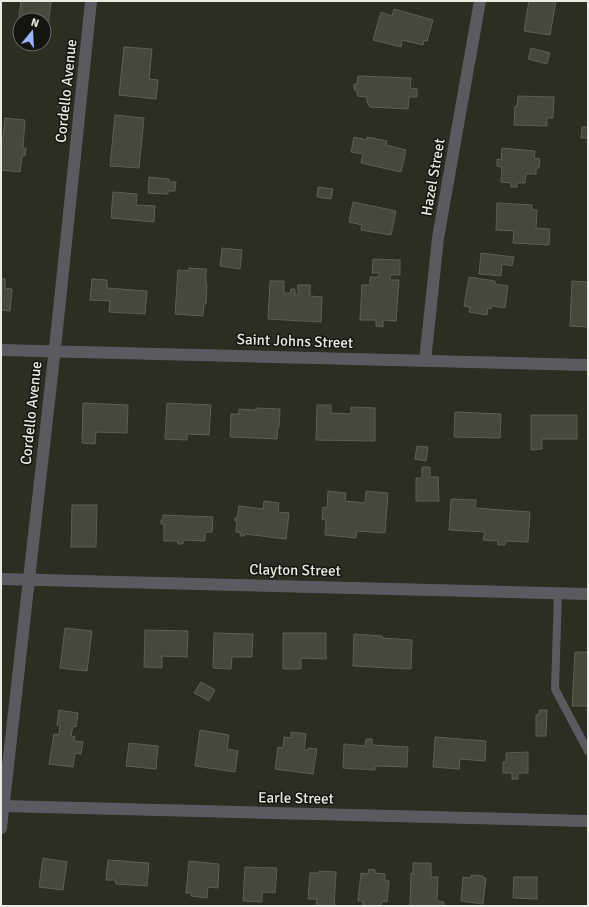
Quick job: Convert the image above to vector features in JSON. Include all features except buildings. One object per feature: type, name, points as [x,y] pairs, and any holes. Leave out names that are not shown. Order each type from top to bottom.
[{"type":"street","name":"Cordello Avenue","points":[[1,828],[2,806],[54,351],[91,1]]},
{"type":"street","name":"Hazel Street","points":[[425,361],[438,238],[480,1]]},
{"type":"street","name":"Saint Johns Street","points":[[1,350],[588,364]]},
{"type":"street","name":"Clayton Street","points":[[1,579],[588,594]]},
{"type":"street","name":"Earle Street","points":[[2,806],[588,821]]},
{"type":"lane","points":[[558,594],[555,690],[588,751]]}]
